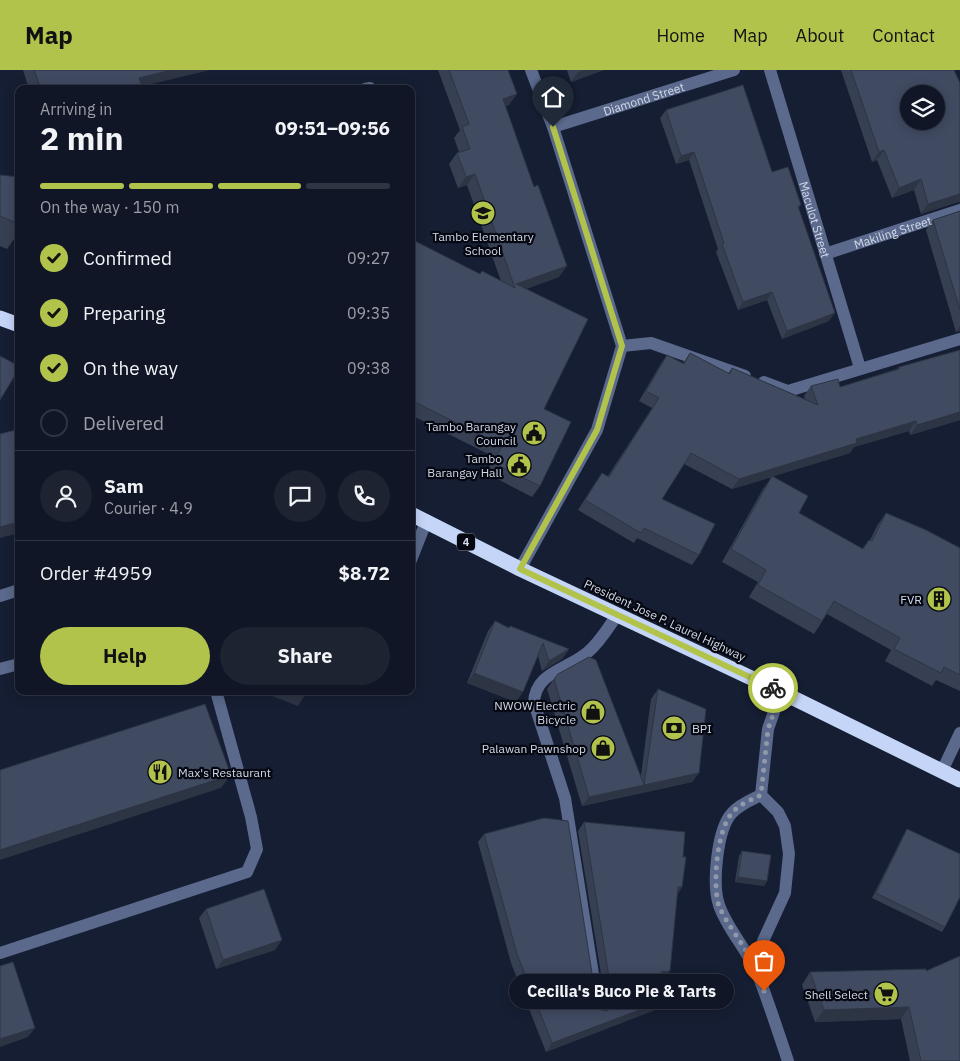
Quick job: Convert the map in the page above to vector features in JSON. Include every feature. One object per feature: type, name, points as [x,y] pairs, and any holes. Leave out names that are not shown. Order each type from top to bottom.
[{"type":"highway","points":[[0,318],[15,324]]},
{"type":"highway","name":"President Jose P. Laurel Highway","points":[[415,516],[520,569],[781,692],[960,780]]},
{"type":"street","points":[[520,569],[597,430],[622,346],[553,127],[531,70]]},
{"type":"street","name":"Diamond Street","points":[[553,127],[734,70]]},
{"type":"street","name":"Maculot Street","points":[[770,70],[860,368]]},
{"type":"street","name":"Makiling Street","points":[[826,254],[960,210]]},
{"type":"street","points":[[622,346],[651,343],[788,391],[960,339]]},
{"type":"street","points":[[415,550],[426,522]]},
{"type":"street","points":[[0,596],[15,591]]},
{"type":"street","points":[[599,1012],[568,812],[534,703],[535,690],[542,680],[589,651],[600,640],[617,615]]},
{"type":"street","points":[[0,669],[15,665]]},
{"type":"street","points":[[761,795],[768,729],[781,692]]},
{"type":"street","points":[[0,953],[247,872],[257,849],[251,817],[217,695]]},
{"type":"street","points":[[942,771],[960,734]]},
{"type":"street","points":[[758,974],[763,941],[785,893],[789,854],[785,826],[778,812],[761,795]]},
{"type":"street","points":[[761,795],[742,804],[725,823],[721,835],[717,892],[719,905],[758,974],[788,1061]]},
{"type":"building","points":[[34,70],[171,70],[139,78],[142,85],[40,85]]},
{"type":"building","points":[[449,70],[508,70],[517,94],[503,99],[534,187],[538,185],[567,266],[516,284],[588,319],[544,409],[571,422],[540,486],[493,463],[502,446],[415,402],[415,241],[480,274],[482,271],[515,288],[475,174],[466,177],[457,153],[470,149],[462,127],[469,124]]},
{"type":"building","points":[[851,70],[954,70],[960,83],[960,194],[928,204],[921,179],[899,188],[884,150],[879,152]]},
{"type":"building","points":[[743,85],[772,172],[788,167],[801,205],[798,206],[835,313],[787,331],[772,292],[743,302],[722,244],[724,243],[694,152],[681,156],[666,110]]},
{"type":"building","points":[[0,175],[15,177],[15,222],[0,216]]},
{"type":"building","points":[[960,211],[960,310],[933,220]]},
{"type":"building","points":[[960,350],[960,412],[917,425],[916,421],[856,439],[857,443],[739,479],[691,453],[662,499],[715,524],[699,555],[644,528],[641,533],[585,500],[602,473],[609,477],[659,398],[646,391],[667,355],[684,364],[690,353],[730,374],[732,368],[818,405],[811,386],[838,379],[840,387],[899,369],[899,367]]},
{"type":"building","points":[[0,356],[15,364],[15,376],[0,400]]},
{"type":"building","points":[[15,430],[15,523],[0,527],[0,434]]},
{"type":"building","points":[[772,476],[808,496],[799,513],[863,549],[869,540],[872,541],[886,513],[926,530],[960,548],[960,675],[944,667],[941,673],[894,649],[900,638],[834,601],[822,621],[758,585],[766,570],[731,549]]},
{"type":"building","points":[[495,621],[509,628],[510,626],[569,649],[549,661],[543,643],[523,692],[474,673]]},
{"type":"building","points":[[589,657],[596,660],[644,785],[589,797],[554,679],[558,674]]},
{"type":"building","points":[[658,689],[706,709],[699,773],[644,785]]},
{"type":"building","points":[[205,704],[231,775],[0,850],[0,770]]},
{"type":"building","points":[[544,818],[568,821],[597,1005],[599,1009],[606,1011],[610,1009],[613,1002],[584,822],[685,832],[683,857],[686,857],[682,887],[678,887],[670,971],[661,972],[666,1000],[552,1043],[517,954],[484,834]]},
{"type":"building","points":[[907,829],[960,854],[960,897],[945,927],[876,893]]},
{"type":"building","points":[[742,851],[771,855],[767,881],[738,877]]},
{"type":"building","points":[[264,889],[282,940],[223,960],[206,909]]},
{"type":"building","points":[[960,956],[960,1061],[921,1061],[909,1007],[824,1010],[810,972],[926,969],[926,971]]},
{"type":"building","points":[[13,962],[35,1028],[0,1039],[0,966]]},
{"type":"way so far","points":[[764,991],[758,974],[719,905],[717,869],[721,835],[725,823],[742,804],[761,795],[766,737],[771,717],[781,692],[773,688]]},
{"type":"place","name":"Tambo Elementary School","points":[[483,213]]},
{"type":"place","name":"Tambo Barangay Council","points":[[534,433]]},
{"type":"place","name":"Tambo Barangay Hall","points":[[519,465]]},
{"type":"place","name":"FVR","points":[[939,599]]},
{"type":"place","name":"NWOW Electric Bicycle","points":[[593,712]]},
{"type":"place","name":"BPI","points":[[674,728]]},
{"type":"place","name":"Palawan Pawnshop","points":[[603,748]]},
{"type":"place","name":"Max's Restaurant","points":[[160,772]]},
{"type":"place","name":"Cecilia's Buco Pie & Tarts","points":[[764,991]]},
{"type":"place","name":"Shell Select","points":[[886,994]]},
{"type":"route","points":[[553,127],[622,346],[597,430],[520,569],[773,688]]}]
